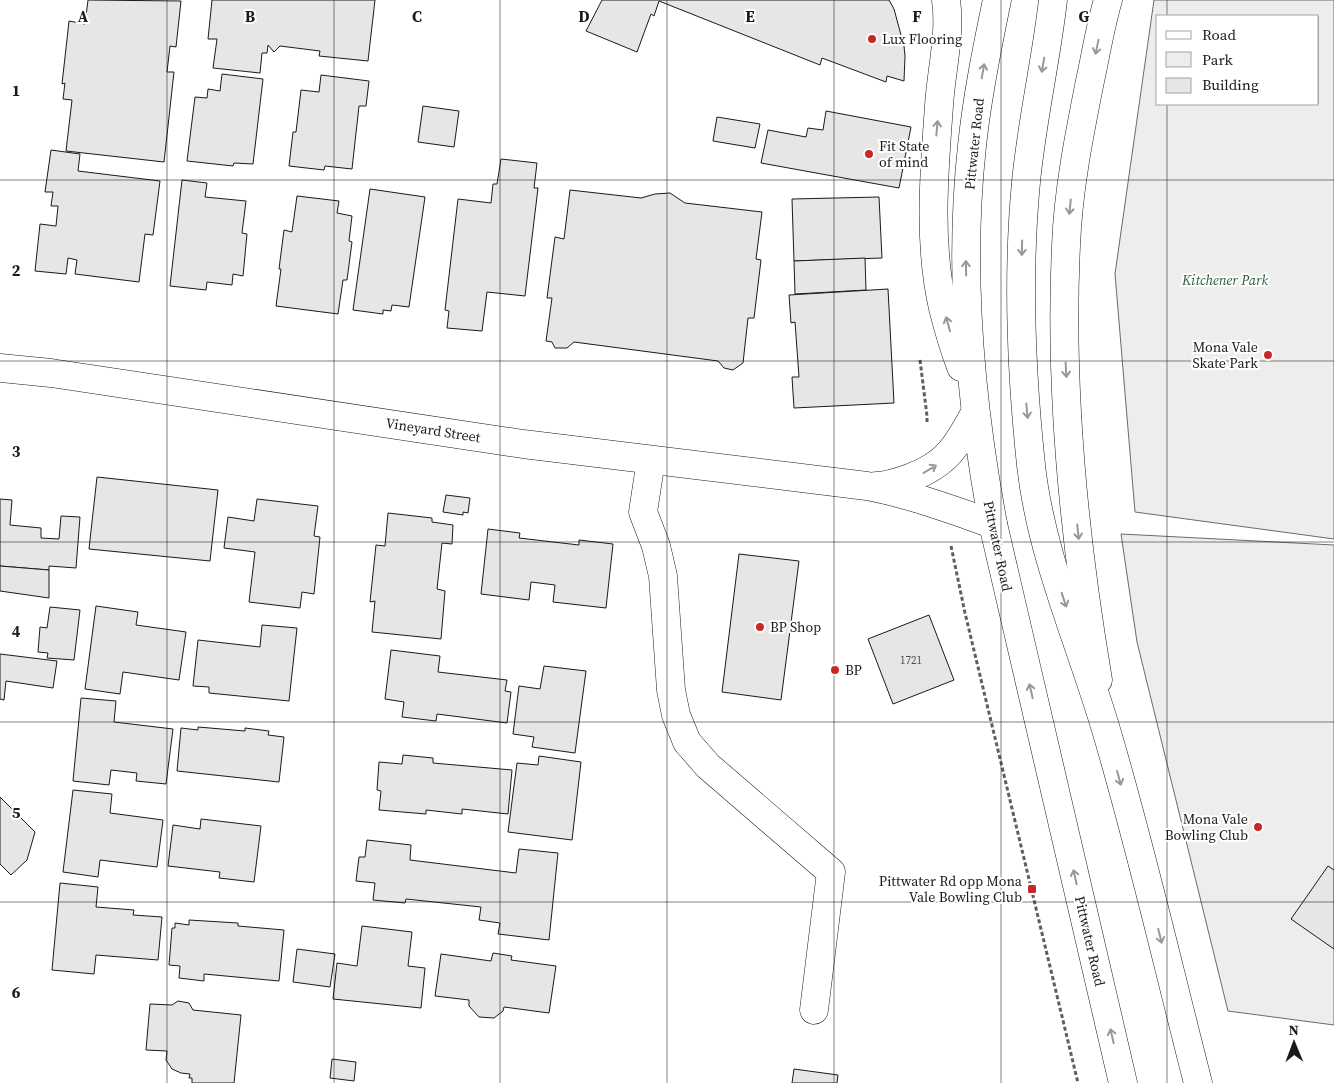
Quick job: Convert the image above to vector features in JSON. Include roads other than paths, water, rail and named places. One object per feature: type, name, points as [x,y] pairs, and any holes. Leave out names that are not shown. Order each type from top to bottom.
[{"type":"main road","points":[[946,0],[948,21],[935,149],[935,247],[943,308],[974,408]]},
{"type":"main road","name":"Pittwater Road","points":[[996,0],[973,137],[967,211],[966,266],[974,408],[993,524],[1123,1083]]},
{"type":"main road","points":[[1053,0],[1033,121],[1022,243],[1022,357],[1032,468],[1039,512],[1055,571],[1106,731],[1198,1083]]},
{"type":"main road","points":[[1106,731],[1091,637],[1075,499],[1065,355],[1064,296],[1066,244],[1076,153],[1108,0]]},
{"type":"main road","name":"Vineyard Street","points":[[0,368],[51,373],[524,444],[867,486],[940,506],[993,524]]},
{"type":"main road","name":"Vineyard Street","points":[[867,486],[889,485],[902,482],[930,469],[944,459],[961,440],[974,408]]},
{"type":"main road","points":[[651,460],[643,512],[656,546],[663,576],[671,690],[676,715],[683,733],[687,742],[708,766],[831,872],[814,1010]]},
{"type":"place","name":"Lux Flooring","points":[[872,39]]},
{"type":"place","name":"Fit State of mind","points":[[869,154]]},
{"type":"place","name":"Mona Vale Skate Park","points":[[1268,355]]},
{"type":"place","name":"BP Shop","points":[[760,627]]},
{"type":"place","name":"BP","points":[[835,670]]},
{"type":"place","name":"Mona Vale Bowling Club","points":[[1258,827]]},
{"type":"place","name":"Pittwater Rd opp Mona Vale Bowling Club","points":[[1032,889]]},
{"type":"park label","name":"Kitchener Park","points":[[1225,280]]}]
